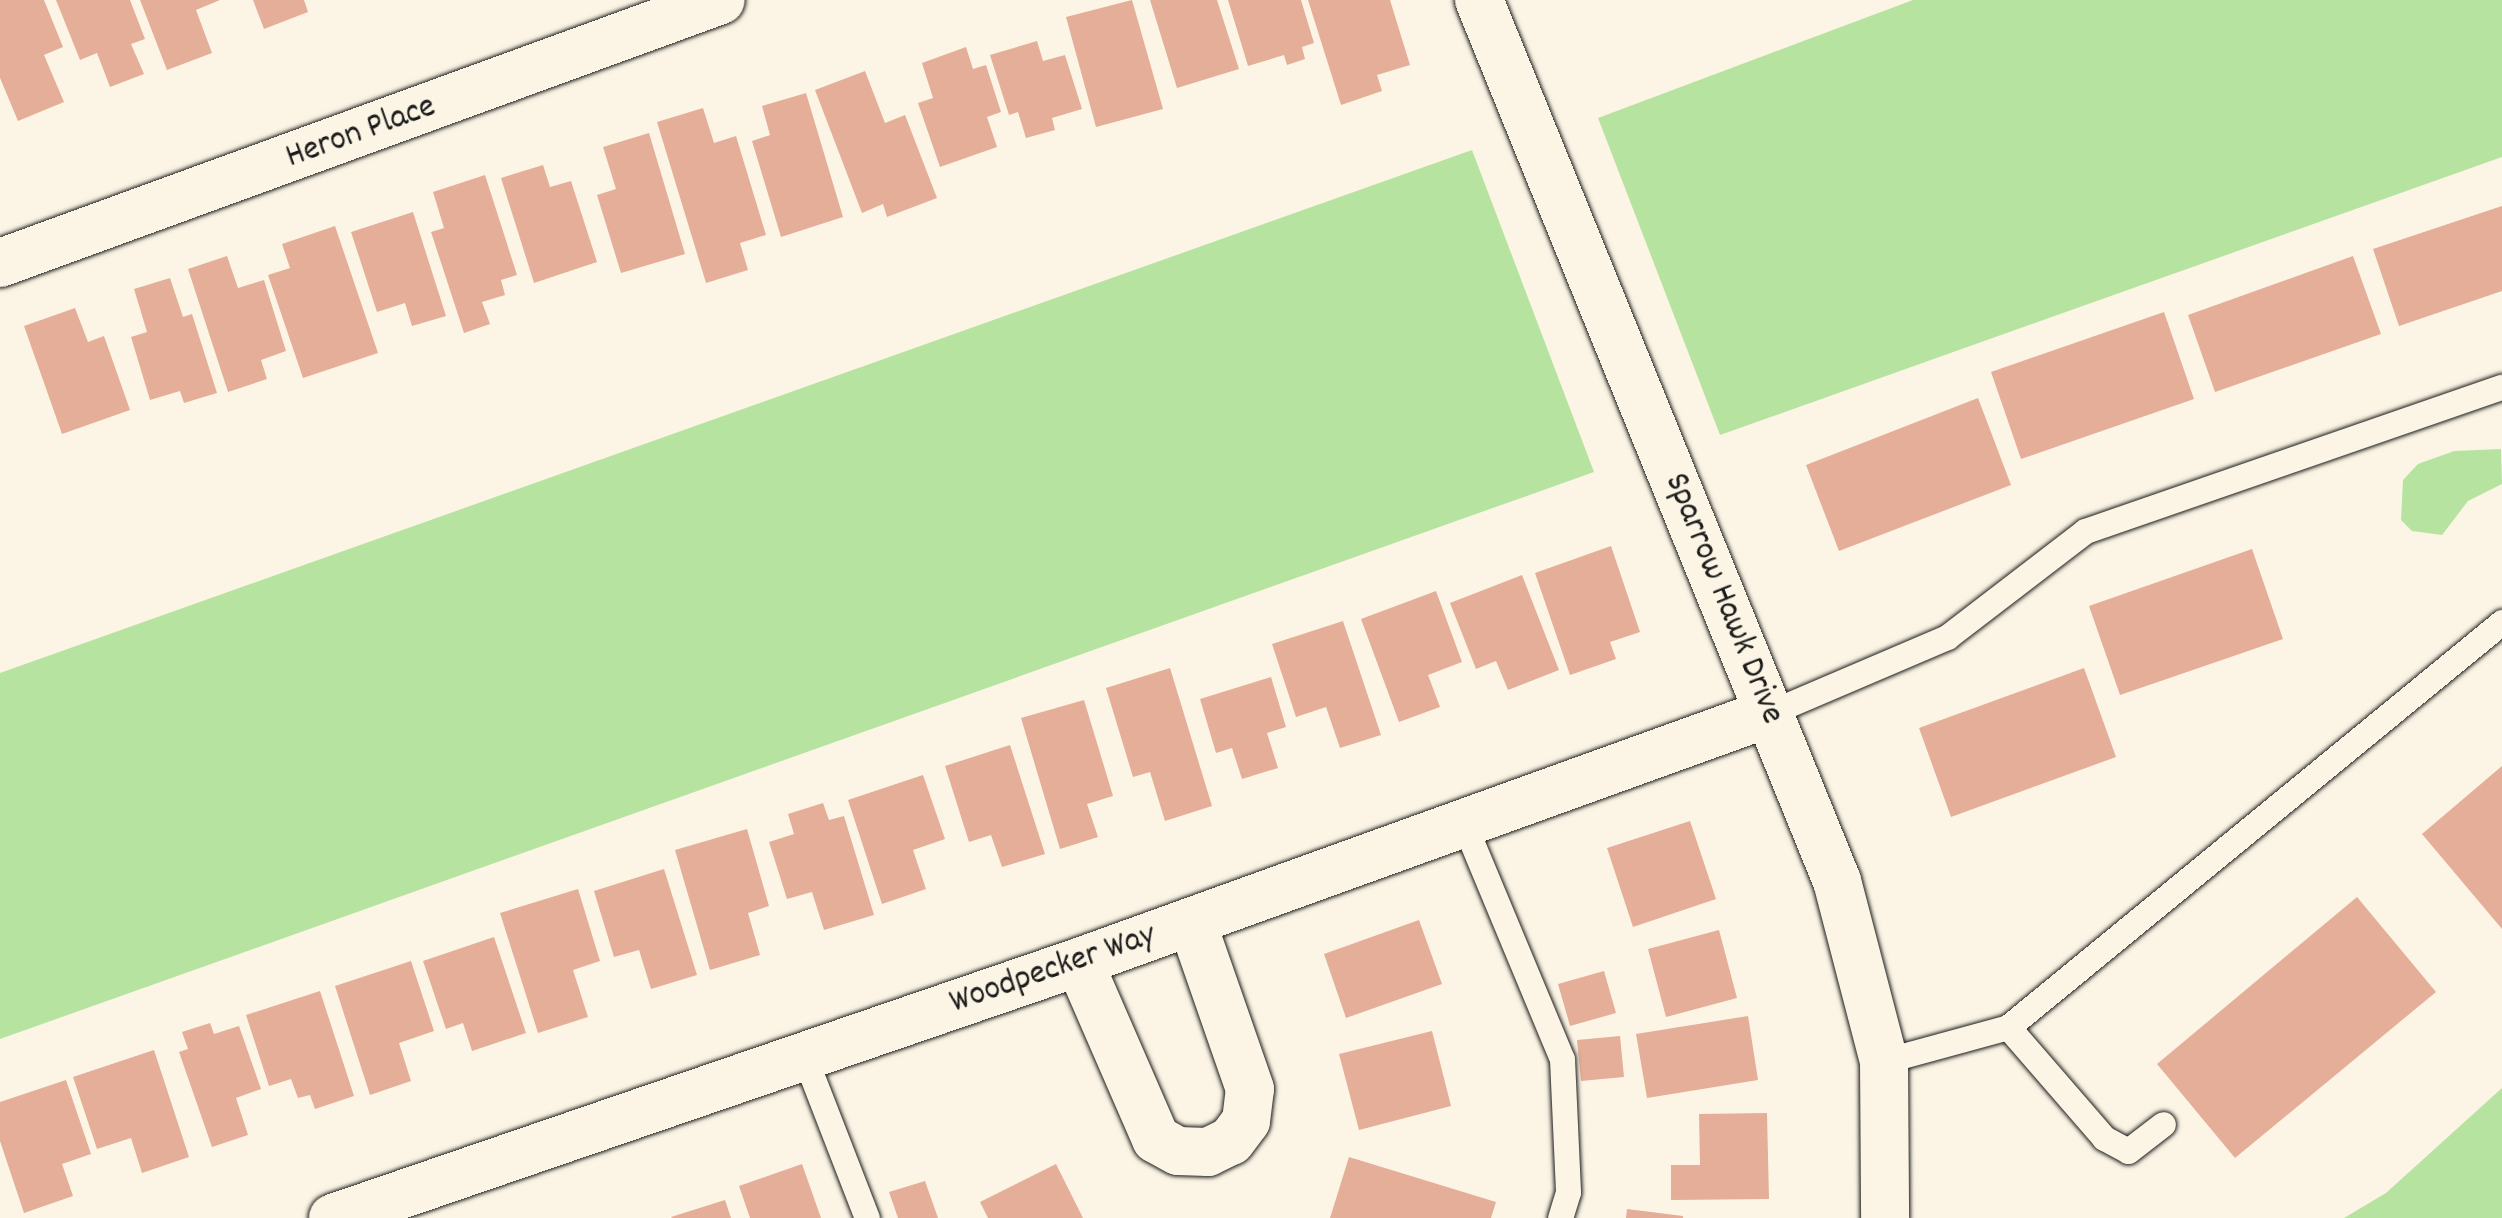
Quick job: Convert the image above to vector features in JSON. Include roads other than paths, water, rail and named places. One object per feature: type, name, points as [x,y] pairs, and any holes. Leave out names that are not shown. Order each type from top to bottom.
[{"type":"street","name":"Heron Place","points":[[0,263],[721,0]]},
{"type":"street","name":"Sparrow Hawk Drive","points":[[1479,0],[1837,882],[1884,1061],[1885,1218]]},
{"type":"street","name":"Woodpecker Way","points":[[333,1218],[1466,826],[1769,713]]},
{"type":"street","points":[[1079,962],[1156,1139],[1178,1151],[1208,1152],[1231,1141],[1246,1121],[1250,1090],[1192,922]]},
{"type":"lane","points":[[1769,713],[1947,637],[2086,531],[2502,387]]},
{"type":"lane","points":[[1884,1061],[2008,1027],[2502,622]]},
{"type":"lane","points":[[1466,826],[1562,1059],[1568,1192],[1560,1218]]},
{"type":"lane","points":[[2008,1027],[2104,1138],[2128,1151],[2163,1124]]},
{"type":"lane","points":[[802,1053],[868,1218]]}]
